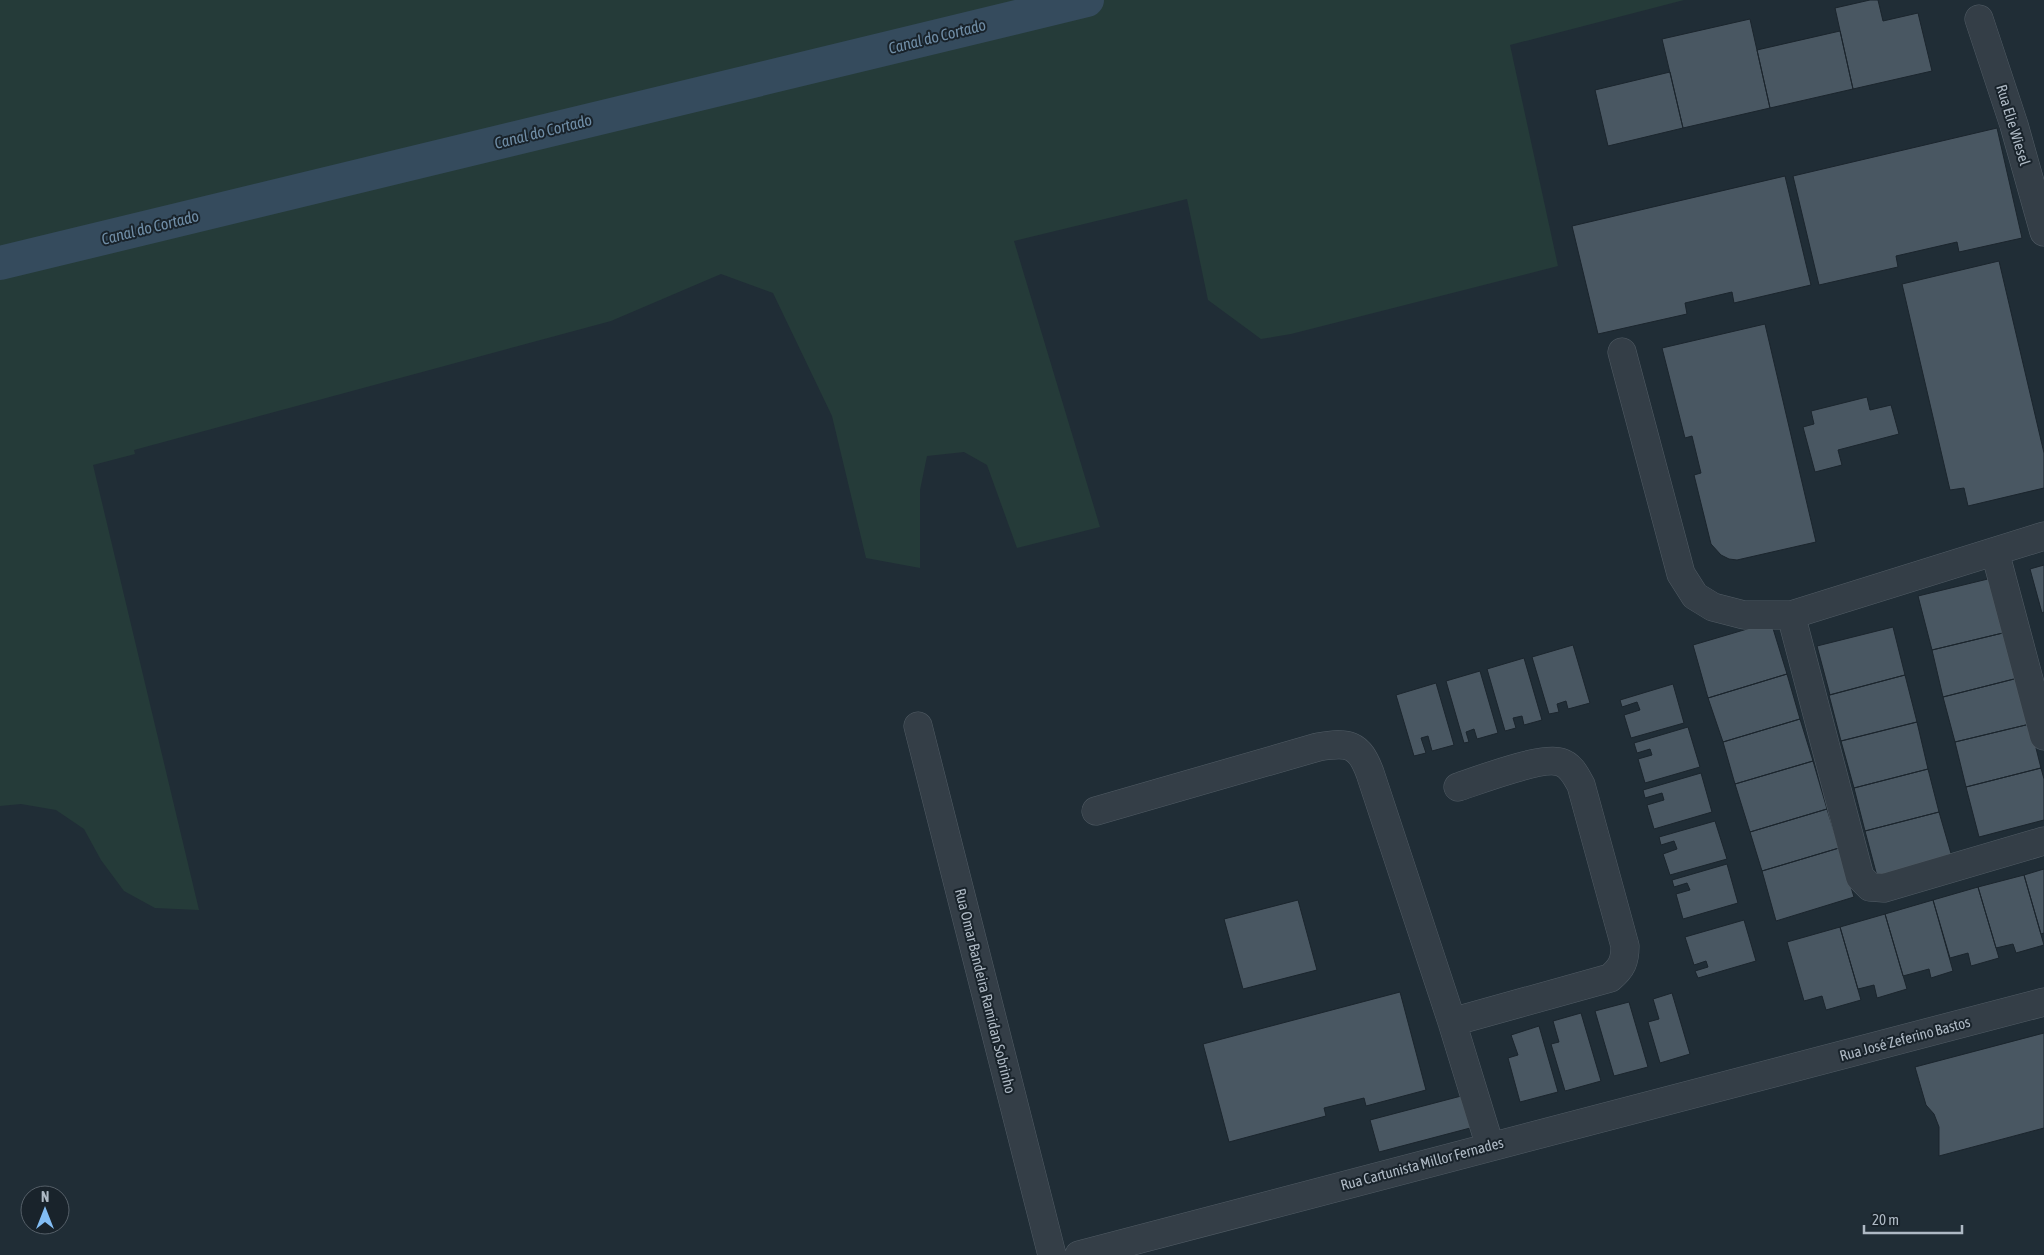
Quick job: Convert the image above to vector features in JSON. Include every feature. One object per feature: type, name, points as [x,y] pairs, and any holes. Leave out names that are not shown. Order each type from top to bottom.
[{"type":"street","name":"Rua Elie Wiesel","points":[[1979,19],[2014,125],[2044,232]]},
{"type":"street","points":[[1622,352],[1681,574],[1695,596],[1713,608],[1744,614],[1791,615],[2044,536]]},
{"type":"street","points":[[1995,552],[2044,736]]},
{"type":"street","points":[[1791,615],[1860,877],[1870,887],[1884,888],[2044,841]]},
{"type":"street","name":"Rua Omar Bandeira Ramidan Sobrinho","points":[[918,726],[1052,1255]]},
{"type":"street","points":[[1096,811],[1318,747],[1340,744],[1354,747],[1364,758],[1370,773],[1452,1022],[1490,1146]]},
{"type":"street","points":[[1452,1022],[1610,978],[1618,971],[1625,960],[1625,946],[1580,785],[1572,771],[1561,762],[1544,760],[1458,787]]},
{"type":"street","name":"Rua José Zeferino Bastos","points":[[1766,1075],[2044,1002]]},
{"type":"street","name":"Rua Cartunista Millor Fernades","points":[[1079,1255],[1766,1075]]},
{"type":"green space","points":[[0,0],[1684,0],[1510,45],[1558,266],[1291,334],[1261,339],[1208,300],[1187,199],[1014,241],[1100,527],[1017,548],[987,465],[964,452],[927,456],[920,490],[920,568],[866,558],[832,416],[773,293],[721,274],[611,321],[134,450],[135,454],[93,465],[199,910],[155,908],[124,891],[101,860],[84,829],[56,810],[21,804],[0,806]]},
{"type":"building","points":[[1878,0],[1883,21],[1918,13],[1932,71],[1853,89],[1835,8]]},
{"type":"building","points":[[1750,19],[1770,108],[1683,128],[1662,39]]},
{"type":"building","points":[[1840,31],[1853,89],[1770,108],[1757,50]]},
{"type":"building","points":[[1670,72],[1683,128],[1608,146],[1595,90]]},
{"type":"building","points":[[1997,128],[2022,238],[1959,252],[1957,242],[1896,256],[1898,267],[1819,285],[1793,176]]},
{"type":"building","points":[[1785,176],[1811,285],[1734,303],[1732,292],[1685,303],[1687,314],[1598,334],[1572,226]]},
{"type":"building","points":[[1999,261],[2044,453],[2044,488],[1968,506],[1964,488],[1950,490],[1902,284]]},
{"type":"building","points":[[1765,324],[1816,542],[1737,560],[1729,559],[1721,555],[1711,544],[1694,475],[1701,473],[1692,436],[1685,438],[1662,348]]},
{"type":"building","points":[[1867,397],[1870,410],[1891,405],[1899,434],[1838,450],[1842,465],[1815,472],[1803,427],[1814,424],[1811,411]]},
{"type":"building","points":[[2044,565],[2044,612],[2042,613],[2030,569]]},
{"type":"building","points":[[1992,578],[2007,632],[1932,650],[1918,596]]},
{"type":"building","points":[[1771,622],[1787,674],[1708,698],[1693,645]]},
{"type":"building","points":[[1893,627],[1905,675],[1830,695],[1817,646]]},
{"type":"building","points":[[2007,632],[2018,678],[1943,697],[1932,650]]},
{"type":"building","points":[[1573,645],[1590,703],[1568,709],[1566,701],[1557,704],[1559,712],[1549,714],[1532,657]]},
{"type":"building","points":[[1524,658],[1542,720],[1524,725],[1522,716],[1513,718],[1516,728],[1505,731],[1487,669]]},
{"type":"building","points":[[1480,671],[1498,733],[1477,739],[1474,729],[1466,732],[1469,742],[1464,743],[1446,681]]},
{"type":"building","points":[[1787,674],[1800,719],[1723,742],[1708,698]]},
{"type":"building","points":[[1905,675],[1917,722],[1841,741],[1829,695]]},
{"type":"building","points":[[2018,678],[2030,724],[1955,742],[1943,697]]},
{"type":"building","points":[[1436,683],[1454,745],[1432,751],[1428,736],[1421,738],[1426,753],[1414,756],[1396,695]]},
{"type":"building","points":[[1673,684],[1684,723],[1631,738],[1624,715],[1640,710],[1637,702],[1622,707],[1620,700]]},
{"type":"building","points":[[1800,719],[1813,761],[1735,784],[1723,742]]},
{"type":"building","points":[[1917,722],[1928,769],[1854,788],[1841,741]]},
{"type":"building","points":[[2030,724],[2041,768],[1966,787],[1955,742]]},
{"type":"building","points":[[1688,727],[1700,767],[1645,783],[1638,759],[1652,755],[1650,749],[1637,753],[1634,743]]},
{"type":"building","points":[[1813,761],[1827,809],[1750,832],[1735,784]]},
{"type":"building","points":[[2041,768],[2044,779],[2044,820],[1979,837],[1966,787]]},
{"type":"building","points":[[1928,769],[1939,812],[1865,831],[1854,788]]},
{"type":"building","points":[[1701,773],[1712,812],[1654,829],[1647,805],[1664,800],[1662,793],[1645,798],[1643,790]]},
{"type":"building","points":[[1827,809],[1839,848],[1762,871],[1750,832]]},
{"type":"building","points":[[1939,812],[1952,857],[1877,876],[1865,831]]},
{"type":"building","points":[[1715,821],[1727,859],[1670,875],[1663,854],[1677,849],[1674,841],[1661,845],[1659,837]]},
{"type":"building","points":[[1839,848],[1854,897],[1776,921],[1762,871]]},
{"type":"building","points":[[1727,864],[1738,903],[1683,919],[1676,894],[1690,890],[1687,883],[1674,887],[1672,880]]},
{"type":"building","points":[[2044,869],[2044,933],[2041,934],[2024,875]]},
{"type":"building","points":[[2024,875],[2044,945],[2016,953],[2013,944],[1996,948],[1978,887]]},
{"type":"building","points":[[1978,887],[1999,958],[1971,966],[1968,953],[1950,958],[1933,900]]},
{"type":"building","points":[[1298,900],[1317,970],[1243,989],[1224,919]]},
{"type":"building","points":[[1933,900],[1953,971],[1931,978],[1929,969],[1903,976],[1885,914]]},
{"type":"building","points":[[1885,914],[1907,989],[1877,998],[1874,985],[1858,989],[1840,927]]},
{"type":"building","points":[[1744,920],[1756,961],[1698,978],[1695,971],[1708,967],[1706,961],[1694,965],[1685,937]]},
{"type":"building","points":[[1840,927],[1861,1000],[1826,1010],[1822,996],[1804,1001],[1787,942]]},
{"type":"building","points":[[1400,992],[1426,1090],[1366,1106],[1364,1098],[1324,1108],[1326,1116],[1229,1142],[1203,1044]]},
{"type":"building","points":[[1672,993],[1690,1054],[1660,1063],[1648,1022],[1659,1019],[1653,999]]},
{"type":"building","points":[[1629,1002],[1648,1067],[1614,1076],[1595,1011]]},
{"type":"building","points":[[1581,1013],[1601,1081],[1565,1091],[1551,1044],[1559,1042],[1553,1021]]},
{"type":"building","points":[[1539,1026],[1558,1092],[1520,1102],[1508,1058],[1518,1055],[1511,1035]]},
{"type":"building","points":[[2044,1033],[2044,1128],[1939,1156],[1939,1127],[1934,1114],[1926,1105],[1915,1067]]},
{"type":"building","points":[[1465,1095],[1474,1127],[1379,1152],[1370,1120]]},
{"type":"waterway","name":"Canal do Cortado","points":[[0,263],[1087,0]]}]
